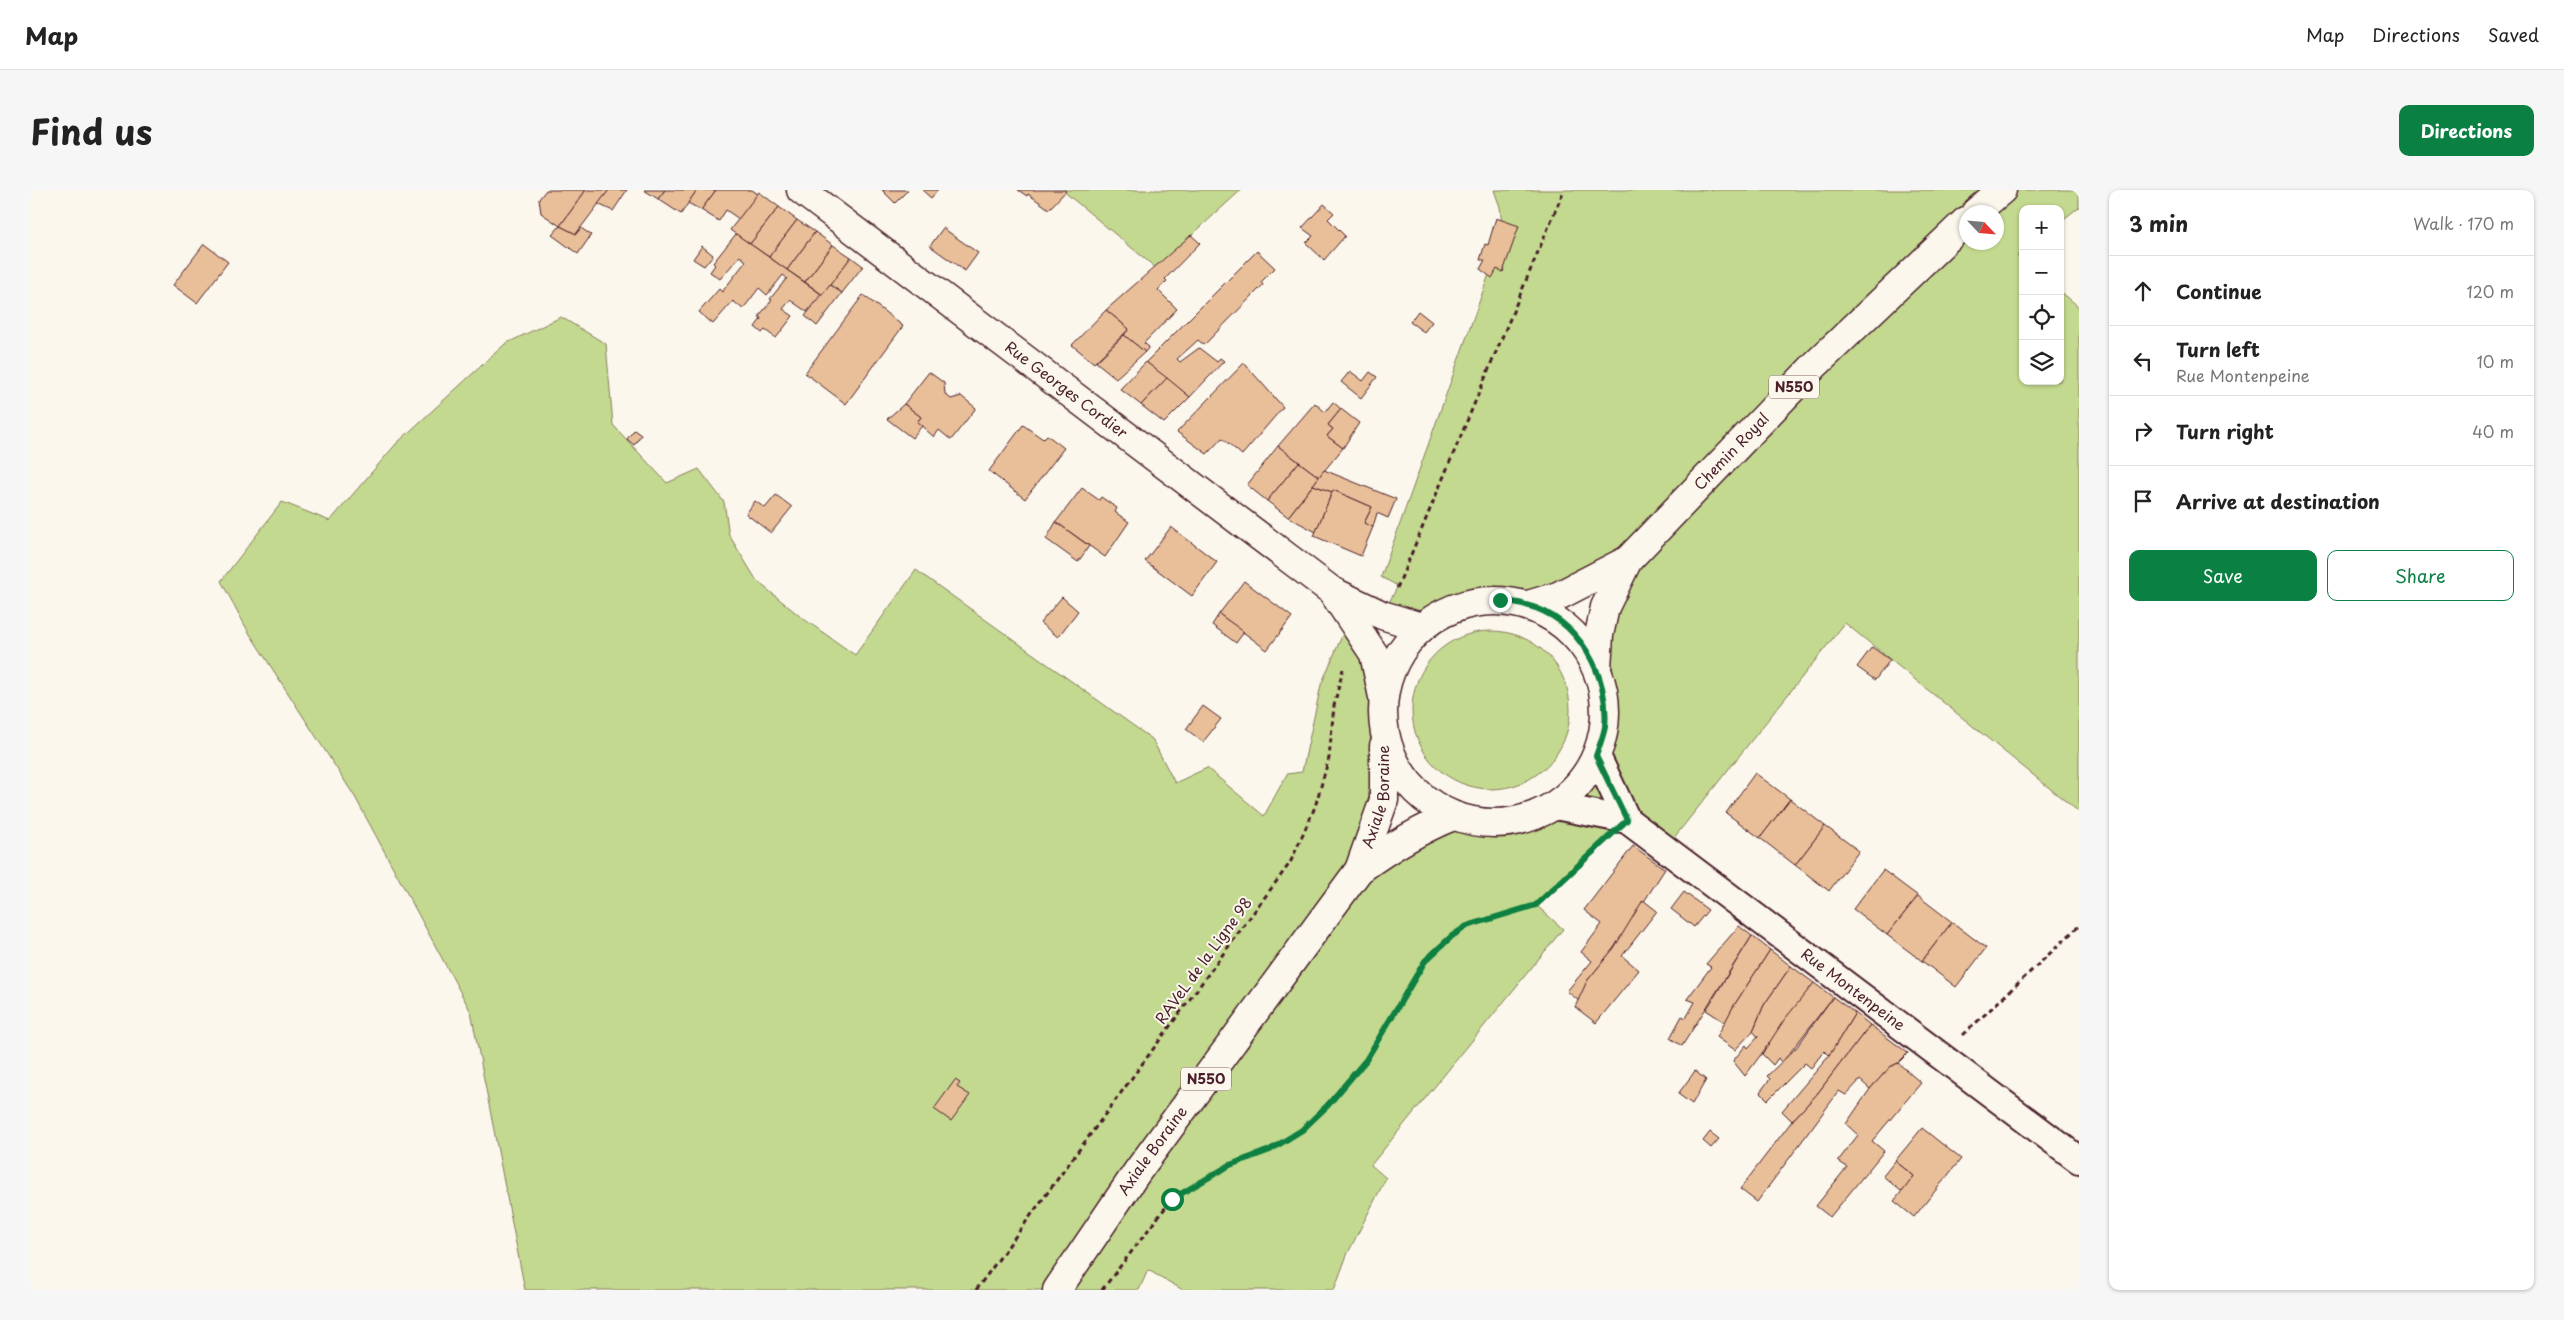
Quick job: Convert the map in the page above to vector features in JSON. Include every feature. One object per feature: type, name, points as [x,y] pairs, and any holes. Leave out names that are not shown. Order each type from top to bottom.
[{"type":"main road","name":"Rue Georges Cordier","points":[[801,190],[1332,591],[1382,615],[1421,627]]},
{"type":"main road","points":[[1984,205],[2002,190]]},
{"type":"main road","name":"Chemin Royal","points":[[1597,668],[1599,635],[1605,607],[1628,560],[1816,364],[1959,228]]},
{"type":"main road","name":"Chemin Royal","points":[[1528,605],[1558,596],[1628,560]]},
{"type":"main road","name":"Rue Georges Cordier","points":[[1332,591],[1374,654],[1383,710]]},
{"type":"main road","points":[[1500,600],[1528,605],[1557,619],[1581,641],[1597,668],[1605,705],[1604,727],[1596,756],[1580,783],[1555,806],[1522,820],[1487,823],[1453,816],[1426,801],[1405,779],[1390,752],[1383,710],[1390,670],[1403,647],[1421,627],[1445,611],[1472,602],[1500,600]]},
{"type":"main road","name":"Axiale Boraine","points":[[1057,1290],[1137,1172],[1359,870],[1384,800],[1383,710]]},
{"type":"main road","name":"Axiale Boraine","points":[[1359,870],[1408,836],[1453,816]]},
{"type":"street","name":"Rue Montenpeine","points":[[1596,756],[1627,820]]},
{"type":"street","name":"Rue Montenpeine","points":[[1555,806],[1627,820],[2079,1160]]},
{"type":"path","points":[[1382,615],[1398,586],[1564,190]]},
{"type":"path","name":"RAVeL de la Ligne 98","points":[[976,1290],[1290,863],[1315,807],[1329,758],[1334,706],[1347,653],[1361,634]]},
{"type":"path","points":[[1102,1290],[1172,1199],[1230,1165],[1270,1150],[1302,1130],[1328,1105],[1366,1060],[1425,961],[1452,936],[1467,926],[1536,905],[1627,820]]},
{"type":"path","points":[[1941,1055],[2079,926]]},
{"type":"green space","points":[[1062,190],[1241,190],[1156,268]]},
{"type":"green space","points":[[1494,190],[2079,190],[2079,207],[2064,219],[2064,205],[2019,205],[2019,255],[2017,256],[2019,258],[2019,385],[2064,385],[2064,294],[2079,307],[2079,812],[1845,623],[1665,849],[1627,821],[1536,905],[1563,929],[1371,1165],[1386,1178],[1347,1255],[1334,1290],[1183,1290],[1148,1270],[1139,1290],[525,1290],[471,1012],[355,797],[248,631],[221,581],[282,502],[330,521],[396,444],[505,344],[561,317],[606,344],[613,425],[667,483],[699,469],[724,502],[729,535],[757,581],[801,617],[855,655],[916,570],[1152,739],[1175,783],[1207,768],[1264,816],[1287,774],[1302,772],[1321,685],[1350,617],[1383,697],[1385,773],[1359,869],[1453,816],[1487,823],[1522,820],[1555,806],[1580,783],[1597,756],[1604,727],[1605,697],[1597,668],[1627,561],[1528,605],[1500,600],[1472,602],[1445,611],[1421,627],[1382,615],[1398,586],[1381,577],[1503,235],[1500,207]]},
{"type":"green space","points":[[1499,631],[1514,634],[1528,640],[1547,654],[1557,666],[1567,687],[1570,710],[1567,733],[1557,754],[1547,766],[1535,776],[1514,786],[1499,789],[1483,789],[1468,786],[1447,776],[1425,754],[1413,725],[1412,702],[1415,687],[1425,666],[1447,644],[1476,632]]},
{"type":"building","points":[[546,190],[586,190],[560,226],[541,213],[539,199]]},
{"type":"building","points":[[586,190],[609,190],[576,234],[560,226]]},
{"type":"building","points":[[609,190],[627,190],[613,211],[598,204]]},
{"type":"building","points":[[644,190],[665,190],[658,199]]},
{"type":"building","points":[[665,190],[697,190],[681,214],[658,199]]},
{"type":"building","points":[[697,190],[716,190],[701,210],[688,203]]},
{"type":"building","points":[[716,190],[752,190],[758,194],[739,219],[726,210],[719,221],[701,210]]},
{"type":"building","points":[[882,190],[908,190],[895,203]]},
{"type":"building","points":[[922,190],[938,190],[931,198]]},
{"type":"building","points":[[1018,190],[1066,191],[1049,209],[1028,194],[1027,196]]},
{"type":"building","points":[[759,192],[779,207],[750,244],[730,230]]},
{"type":"building","points":[[1324,204],[1334,213],[1328,219],[1345,236],[1324,260],[1306,243],[1313,236],[1302,228]]},
{"type":"building","points":[[779,207],[797,220],[769,257],[750,244]]},
{"type":"building","points":[[1496,218],[1519,226],[1503,272],[1497,269],[1492,278],[1480,269],[1485,260],[1480,260],[1485,244],[1488,245]]},
{"type":"building","points":[[797,220],[815,232],[787,270],[769,257]]},
{"type":"building","points":[[560,226],[576,234],[581,228],[591,235],[578,254],[552,235]]},
{"type":"building","points":[[943,228],[978,253],[965,271],[930,246]]},
{"type":"building","points":[[815,232],[833,245],[805,282],[787,270]]},
{"type":"building","points":[[736,234],[821,294],[807,312],[790,300],[783,309],[793,316],[776,338],[765,330],[762,333],[755,327],[761,319],[759,316],[772,300],[770,299],[787,278],[783,275],[767,295],[759,288],[743,309],[733,301],[713,324],[699,312],[719,289],[722,292],[746,261],[740,256],[720,279],[710,272],[715,265],[713,263]]},
{"type":"building","points":[[1191,235],[1200,243],[1165,279],[1167,281],[1158,290],[1177,309],[1144,343],[1149,347],[1145,352],[1124,335],[1129,329],[1106,310]]},
{"type":"building","points":[[204,244],[228,262],[197,303],[173,285]]},
{"type":"building","points":[[833,245],[851,257],[823,295],[805,282]]},
{"type":"building","points":[[702,246],[713,255],[704,266],[693,259]]},
{"type":"building","points":[[1257,251],[1275,268],[1261,282],[1263,285],[1204,345],[1198,340],[1177,359],[1180,362],[1199,348],[1217,362],[1220,358],[1224,361],[1190,397],[1146,362]]},
{"type":"building","points":[[851,257],[863,266],[842,293],[830,285]]},
{"type":"building","points":[[830,285],[842,293],[817,326],[805,316]]},
{"type":"building","points":[[863,295],[903,326],[846,404],[805,373]]},
{"type":"building","points":[[1106,310],[1129,329],[1094,363],[1072,345]]},
{"type":"building","points":[[1418,311],[1432,322],[1424,332],[1410,322]]},
{"type":"building","points":[[1124,335],[1145,352],[1116,378],[1096,362]]},
{"type":"building","points":[[1146,362],[1167,378],[1141,405],[1120,389]]},
{"type":"building","points":[[1244,363],[1283,407],[1242,455],[1222,438],[1207,454],[1177,432]]},
{"type":"building","points":[[1350,371],[1363,381],[1370,372],[1377,377],[1361,398],[1341,382]]},
{"type":"building","points":[[929,372],[944,383],[945,394],[951,399],[961,396],[976,408],[951,440],[939,430],[934,437],[917,422],[921,417],[904,404]]},
{"type":"building","points":[[1167,378],[1190,397],[1164,423],[1141,405]]},
{"type":"building","points":[[1333,402],[1341,409],[1328,425],[1333,429],[1327,436],[1343,448],[1319,477],[1278,446],[1315,403],[1325,412]]},
{"type":"building","points":[[904,404],[921,417],[917,422],[922,426],[912,438],[887,419]]},
{"type":"building","points":[[1341,409],[1359,423],[1343,448],[1327,436],[1333,429],[1328,425]]},
{"type":"building","points":[[1023,425],[1043,439],[1047,435],[1064,448],[1025,499],[989,471]]},
{"type":"building","points":[[634,430],[641,435],[634,445],[627,439]]},
{"type":"building","points":[[1278,446],[1299,462],[1267,501],[1247,485]]},
{"type":"building","points":[[1299,462],[1319,477],[1288,517],[1267,501]]},
{"type":"building","points":[[1324,470],[1396,499],[1388,518],[1377,513],[1373,527],[1364,523],[1372,507],[1333,490],[1332,492],[1313,485]]},
{"type":"building","points":[[1313,485],[1332,492],[1316,532],[1288,517]]},
{"type":"building","points":[[1082,488],[1099,500],[1101,497],[1117,508],[1115,512],[1129,522],[1105,557],[1056,522]]},
{"type":"building","points":[[1333,490],[1372,507],[1364,523],[1373,527],[1361,556],[1314,536]]},
{"type":"building","points":[[776,495],[792,507],[771,533],[746,514],[755,501],[765,508]]},
{"type":"building","points":[[1056,522],[1089,546],[1078,562],[1046,539]]},
{"type":"building","points":[[1171,527],[1217,562],[1192,596],[1145,561]]},
{"type":"building","points":[[1244,581],[1292,617],[1267,650],[1219,614]]},
{"type":"building","points":[[1062,597],[1078,611],[1058,637],[1040,623]]},
{"type":"building","points":[[1219,614],[1244,632],[1236,643],[1212,625]]},
{"type":"building","points":[[1872,647],[1890,660],[1875,680],[1857,667]]},
{"type":"building","points":[[1203,706],[1221,719],[1203,742],[1186,729]]},
{"type":"building","points":[[1755,773],[1790,799],[1760,838],[1726,813]]},
{"type":"building","points":[[1790,799],[1825,826],[1795,865],[1760,838]]},
{"type":"building","points":[[1825,826],[1859,851],[1829,891],[1795,865]]},
{"type":"building","points":[[1633,846],[1665,869],[1614,948],[1587,981],[1579,1001],[1567,991],[1592,961],[1581,952],[1602,924],[1584,910]]},
{"type":"building","points":[[1883,870],[1918,896],[1887,935],[1853,909]]},
{"type":"building","points":[[1684,892],[1708,910],[1694,927],[1671,909]]},
{"type":"building","points":[[1918,896],[1952,922],[1922,961],[1887,935]]},
{"type":"building","points":[[1643,900],[1657,911],[1622,956],[1639,970],[1596,1023],[1575,1007],[1587,981],[1614,948]]},
{"type":"building","points":[[1952,922],[1986,948],[1956,987],[1922,961]]},
{"type":"building","points":[[1739,926],[1752,936],[1682,1046],[1670,1038],[1682,1016],[1686,1018],[1695,1002],[1687,999],[1711,967],[1706,964]]},
{"type":"building","points":[[1752,936],[1770,950],[1733,1007],[1726,1023],[1706,1010]]},
{"type":"building","points":[[1770,950],[1791,966],[1764,1005],[1753,1031],[1735,1050],[1717,1037],[1733,1007]]},
{"type":"building","points":[[1791,966],[1814,983],[1745,1076],[1733,1061],[1746,1045],[1748,1048],[1758,1037],[1753,1031],[1764,1005]]},
{"type":"building","points":[[1814,983],[1833,997],[1782,1063],[1778,1058],[1773,1065],[1762,1054],[1784,1020]]},
{"type":"building","points":[[1833,997],[1855,1013],[1829,1056],[1824,1051],[1811,1068],[1805,1063],[1768,1100],[1760,1092],[1770,1079],[1767,1076],[1796,1048]]},
{"type":"building","points":[[1855,1013],[1870,1025],[1817,1094],[1792,1121],[1782,1111],[1829,1056]]},
{"type":"building","points":[[1870,1025],[1908,1053],[1898,1063],[1890,1067],[1870,1089],[1860,1080],[1846,1095],[1839,1091],[1757,1202],[1740,1189]]},
{"type":"building","points":[[1898,1063],[1921,1083],[1872,1141],[1884,1151],[1830,1217],[1816,1206],[1847,1167],[1838,1161],[1858,1135],[1846,1124],[1870,1089],[1890,1067]]},
{"type":"building","points":[[1695,1071],[1706,1080],[1692,1104],[1678,1094]]},
{"type":"building","points":[[955,1080],[960,1083],[957,1087],[970,1095],[951,1121],[934,1109]]},
{"type":"building","points":[[1922,1128],[1961,1159],[1914,1217],[1894,1201],[1914,1176],[1895,1161]]},
{"type":"building","points":[[1710,1132],[1719,1139],[1711,1148],[1703,1141]]},
{"type":"building","points":[[1895,1161],[1914,1176],[1902,1192],[1883,1176]]},
{"type":"route","points":[[1172,1199],[1230,1165],[1270,1150],[1302,1130],[1328,1105],[1366,1060],[1425,961],[1452,936],[1467,926],[1536,905],[1627,820],[1596,756],[1604,727],[1605,697],[1597,668],[1581,641],[1557,619],[1528,605],[1500,600]]}]
